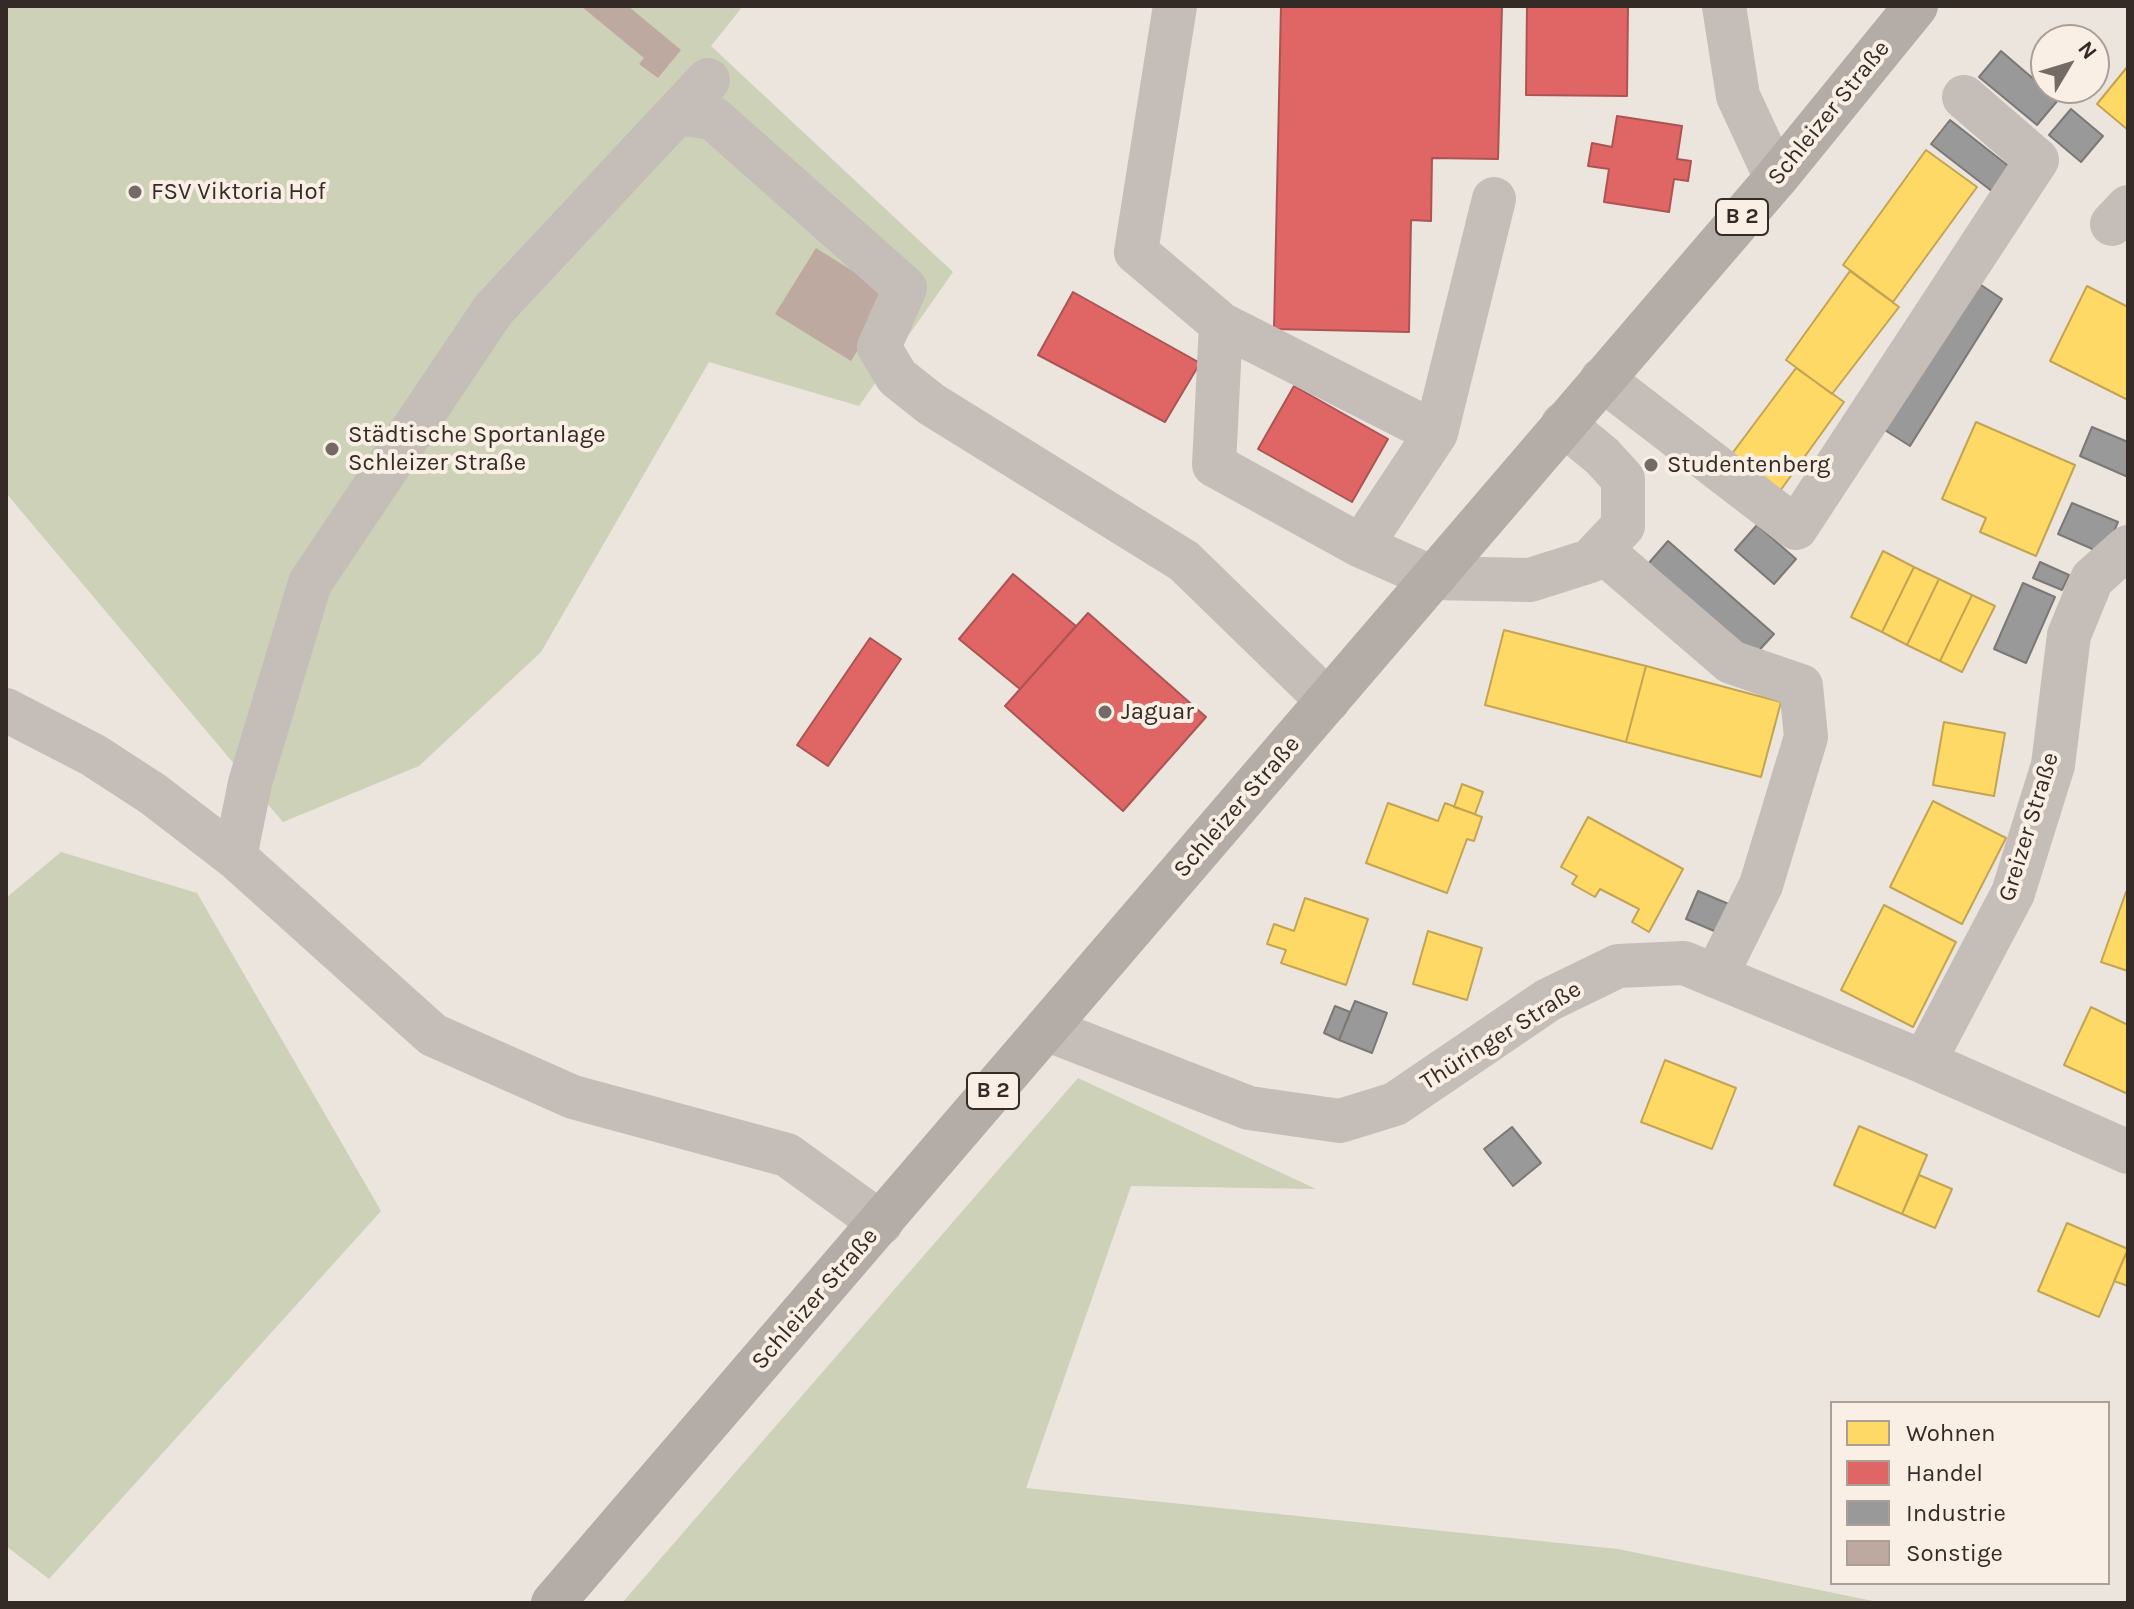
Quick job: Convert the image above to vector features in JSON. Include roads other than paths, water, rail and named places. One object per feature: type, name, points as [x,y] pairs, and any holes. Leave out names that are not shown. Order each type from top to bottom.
[{"type":"main road","name":"Schleizer Straße","points":[[553,1603],[1776,178],[1916,6]]},
{"type":"street","points":[[1175,6],[1136,252],[1221,324],[1436,433]]},
{"type":"street","points":[[1724,6],[1738,96],[1776,178]]},
{"type":"street","points":[[235,857],[250,783],[310,583],[493,310],[708,80]]},
{"type":"street","points":[[1602,379],[1796,528],[2037,160],[1964,97]]},
{"type":"street","points":[[677,113],[713,118],[905,288],[879,347],[897,377],[931,404],[1184,561],[1328,701]]},
{"type":"street","points":[[1361,546],[1436,433],[1494,199]]},
{"type":"street","points":[[1221,324],[1214,465],[1361,546],[1433,578],[1530,580],[1590,561],[1623,526],[1623,479],[1602,456],[1563,424]]},
{"type":"street","name":"Greizer Straße","points":[[1924,1062],[2013,893],[2053,765],[2069,635],[2092,579],[2128,547]]},
{"type":"street","points":[[1601,550],[1731,662],[1801,686],[1806,737],[1761,885],[1716,976]]},
{"type":"street","points":[[6,710],[93,755],[153,794],[235,857],[433,1035],[573,1097],[787,1155],[881,1223]]},
{"type":"street","name":"Thüringer Straße","points":[[1046,1029],[1249,1108],[1340,1121],[1395,1104],[1548,1000],[1618,966],[1684,963],[1924,1062],[2128,1152]]},
{"type":"place","name":"FSV Viktoria Hof","points":[[135,192]]},
{"type":"place","name":"Städtische Sportanlage Schleizer Straße","points":[[332,449]]},
{"type":"place","name":"Studentenberg","points":[[1651,465]]},
{"type":"place","name":"Jaguar","points":[[1105,712]]}]
